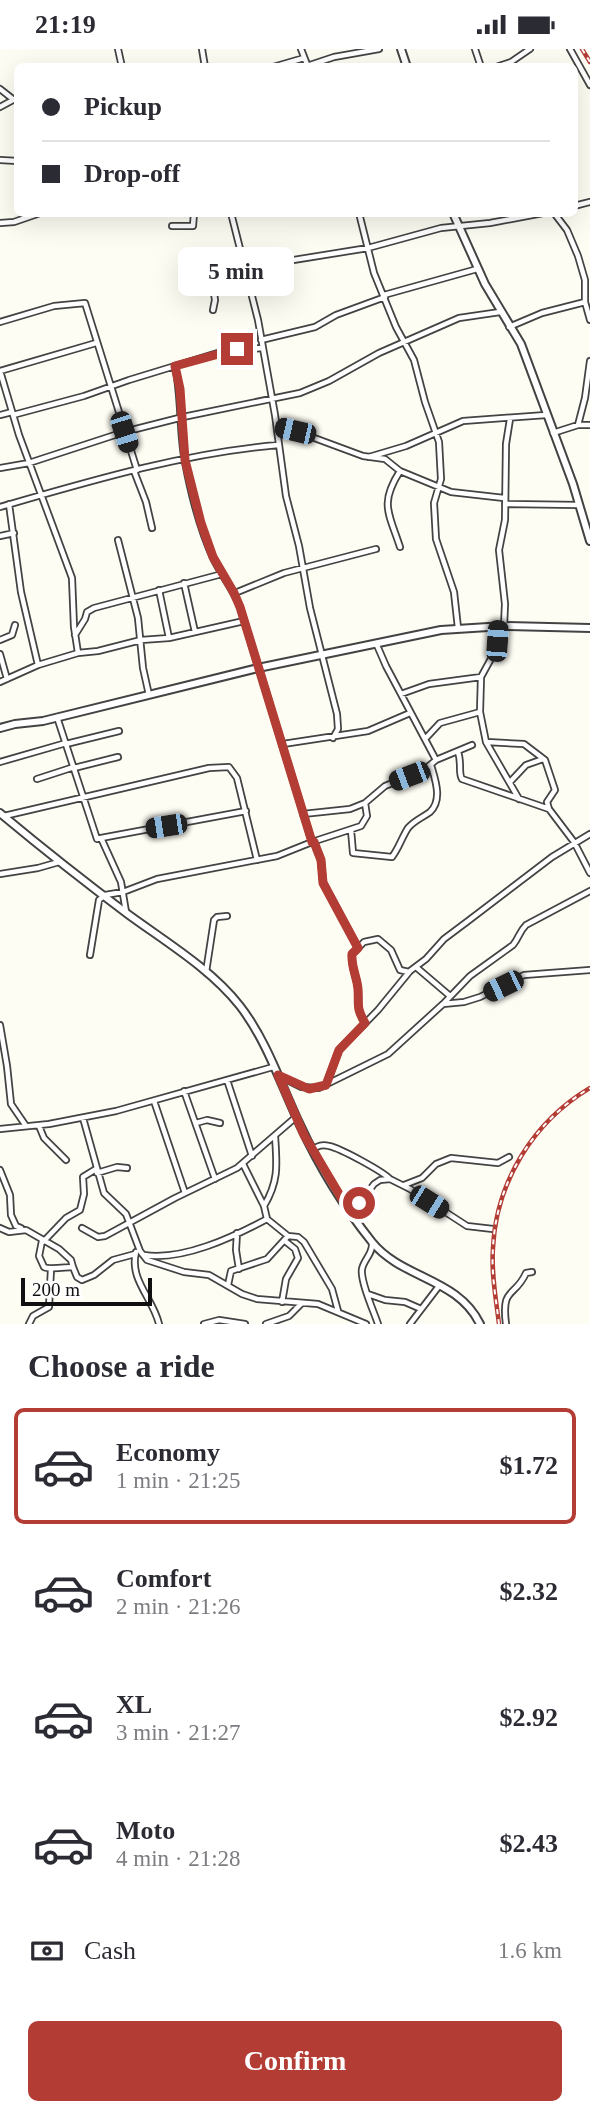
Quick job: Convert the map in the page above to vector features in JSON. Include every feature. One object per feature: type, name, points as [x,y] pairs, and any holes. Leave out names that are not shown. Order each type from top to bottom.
[{"type":"street","points":[[301,49],[306,63]]},
{"type":"street","points":[[316,63],[379,49]]},
{"type":"street","points":[[508,63],[530,49]]},
{"type":"street","points":[[287,63],[304,58]]},
{"type":"street","points":[[578,63],[590,85]]},
{"type":"street","points":[[0,223],[28,217]]},
{"type":"street","points":[[172,226],[193,226],[194,217]]},
{"type":"street","points":[[233,217],[261,341],[277,427],[284,488],[339,724],[338,732],[333,738]]},
{"type":"street","points":[[360,217],[374,273],[414,360],[439,442],[440,488],[434,503],[436,539],[454,592],[458,628]]},
{"type":"street","points":[[454,217],[477,269],[508,327],[521,345],[590,541]]},
{"type":"street","points":[[194,276],[368,248],[457,226],[522,217]]},
{"type":"street","points":[[557,217],[567,230],[587,278],[585,302],[590,320]]},
{"type":"street","points":[[261,341],[315,327],[336,315],[384,296],[477,269]]},
{"type":"street","points":[[211,273],[215,300],[213,310]]},
{"type":"street","points":[[508,327],[542,313],[585,302]]},
{"type":"street","points":[[0,322],[54,306],[85,303],[152,527]]},
{"type":"street","points":[[0,468],[29,463],[124,432],[183,417],[300,393],[329,381],[404,341],[459,318],[500,312]]},
{"type":"street","points":[[78,653],[72,577],[29,463],[0,371],[96,343]]},
{"type":"street","points":[[0,415],[109,387],[224,351],[262,348]]},
{"type":"street","points":[[578,425],[590,361]]},
{"type":"street","points":[[175,366],[183,417],[185,460],[206,540],[234,593],[244,621],[303,814],[321,860],[323,883],[358,948]]},
{"type":"street","points":[[367,457],[405,446],[463,421],[546,415]]},
{"type":"street","points":[[510,419],[506,444],[504,534],[499,550],[505,604],[493,655],[481,677],[480,712],[486,742],[519,799]]},
{"type":"street","points":[[552,433],[578,425],[590,425]]},
{"type":"street","points":[[277,427],[367,457],[385,459],[400,471],[451,492],[505,501],[579,505]]},
{"type":"street","points":[[0,507],[135,470],[247,448],[278,445]]},
{"type":"street","points":[[400,471],[389,488],[387,502],[400,547]]},
{"type":"street","points":[[9,505],[23,601],[38,665]]},
{"type":"street","points":[[0,536],[14,533]]},
{"type":"street","points":[[118,540],[138,618],[144,676],[149,695]]},
{"type":"street","points":[[234,593],[303,568],[376,549]]},
{"type":"street","points":[[75,635],[89,610],[132,596],[222,574]]},
{"type":"street","points":[[184,583],[195,632]]},
{"type":"street","points":[[159,590],[169,638]]},
{"type":"street","points":[[0,682],[38,665],[78,653],[141,640],[169,638],[244,621]]},
{"type":"street","points":[[0,640],[12,635],[15,625]]},
{"type":"street","points":[[0,728],[57,717],[258,668],[458,628],[590,628]]},
{"type":"street","points":[[376,643],[436,760]]},
{"type":"street","points":[[0,654],[7,679]]},
{"type":"street","points":[[401,694],[429,684],[481,677]]},
{"type":"street","points":[[425,739],[440,723],[480,712]]},
{"type":"street","points":[[283,744],[368,731],[411,713]]},
{"type":"street","points":[[57,717],[97,839],[246,811]]},
{"type":"street","points":[[0,762],[119,731]]},
{"type":"street","points":[[486,742],[524,744],[544,759],[555,790],[547,802],[574,842],[590,873]]},
{"type":"street","points":[[303,814],[350,809],[365,803],[385,786],[472,745]]},
{"type":"street","points":[[458,752],[462,763],[462,779],[552,812]]},
{"type":"street","points":[[37,779],[118,757]]},
{"type":"street","points":[[510,782],[526,765],[544,759]]},
{"type":"street","points":[[351,830],[353,853],[392,857],[415,820],[428,814],[434,805],[437,785],[430,765]]},
{"type":"street","points":[[2,815],[224,767],[236,773],[257,860]]},
{"type":"street","points":[[90,955],[99,900],[105,895],[123,892],[157,879],[288,853],[361,826],[366,820],[365,803]]},
{"type":"street","points":[[2,815],[205,972],[239,1005],[257,1033],[313,1149],[348,1209],[371,1241],[387,1256],[441,1284],[468,1305],[480,1324]]},
{"type":"street","points":[[326,1085],[339,1050],[410,971],[444,939],[574,842],[590,834]]},
{"type":"street","points":[[102,838],[117,872],[126,912]]},
{"type":"street","points":[[0,874],[38,868],[60,861]]},
{"type":"street","points":[[278,1075],[309,1089],[326,1085],[388,1054],[443,1005],[470,976],[513,945],[526,925],[590,891]]},
{"type":"street","points":[[205,972],[215,919],[227,916]]},
{"type":"street","points":[[365,1023],[357,1006],[358,986],[352,954],[364,943],[378,939],[391,950],[400,970],[407,973],[410,971]]},
{"type":"street","points":[[416,967],[450,996]]},
{"type":"street","points":[[443,1005],[480,997],[524,975],[590,970]]},
{"type":"street","points":[[0,1027],[11,1104],[26,1126]]},
{"type":"street","points":[[0,1129],[39,1126],[83,1118],[273,1067]]},
{"type":"street","points":[[227,1080],[252,1156]]},
{"type":"street","points":[[184,1091],[215,1179]]},
{"type":"street","points":[[154,1101],[185,1193]]},
{"type":"street","points":[[82,1228],[103,1237],[215,1179],[243,1164],[296,1117]]},
{"type":"street","points":[[83,1118],[97,1171],[108,1199],[123,1211],[147,1260],[189,1273],[209,1275],[257,1299],[318,1304],[366,1324]]},
{"type":"street","points":[[196,1123],[220,1123]]},
{"type":"street","points":[[39,1126],[44,1138],[66,1160]]},
{"type":"street","points":[[264,1206],[274,1190],[276,1178],[275,1135]]},
{"type":"street","points":[[313,1149],[321,1145],[332,1146],[376,1168],[467,1226],[493,1229]]},
{"type":"street","points":[[403,1185],[422,1178],[436,1164],[451,1158],[498,1163],[509,1157]]},
{"type":"street","points":[[243,1164],[264,1206],[267,1219],[295,1249],[298,1258],[286,1279],[282,1302]]},
{"type":"street","points":[[73,1267],[44,1267],[40,1259],[43,1242],[66,1218],[80,1210],[85,1194],[83,1177],[97,1171],[127,1168]]},
{"type":"street","points":[[0,1170],[10,1195],[11,1215],[16,1226],[62,1251],[71,1260],[77,1277],[86,1279],[103,1270],[113,1260],[135,1254]]},
{"type":"street","points":[[348,1209],[363,1199],[374,1184],[390,1179]]},
{"type":"street","points":[[143,1255],[163,1256],[187,1252],[267,1219]]},
{"type":"street","points":[[0,1228],[10,1232],[23,1229]]},
{"type":"street","points":[[237,1233],[239,1269]]},
{"type":"street","points":[[228,1285],[229,1273],[267,1259],[286,1239],[300,1238],[332,1289],[338,1311]]},
{"type":"street","points":[[371,1241],[372,1249],[363,1265],[362,1276],[378,1324]]},
{"type":"street","points":[[137,1244],[135,1275],[151,1301],[159,1324]]},
{"type":"street","points":[[29,1324],[33,1316],[49,1307],[51,1269]]},
{"type":"street","points":[[506,1324],[504,1305],[508,1294],[525,1274],[532,1272]]},
{"type":"street","points":[[410,1324],[441,1284]]},
{"type":"street","points":[[368,1293],[421,1309]]},
{"type":"street","points":[[266,1324],[289,1316],[301,1304]]},
{"type":"street","points":[[204,1324],[219,1320],[245,1324]]},
{"type":"railway","points":[[582,49],[590,62]]},
{"type":"railway","points":[[499,1324],[493,1276],[493,1248],[501,1200],[521,1156],[535,1136],[551,1118],[590,1088]]},
{"type":"route","points":[[237,349],[175,366],[180,389],[185,460],[206,540],[240,607],[272,706],[293,784],[312,842],[321,860],[323,883],[358,948],[352,958],[358,986],[357,1006],[365,1023],[339,1050],[326,1085],[309,1089],[290,1083],[278,1075],[304,1135],[348,1209],[359,1203]]}]
